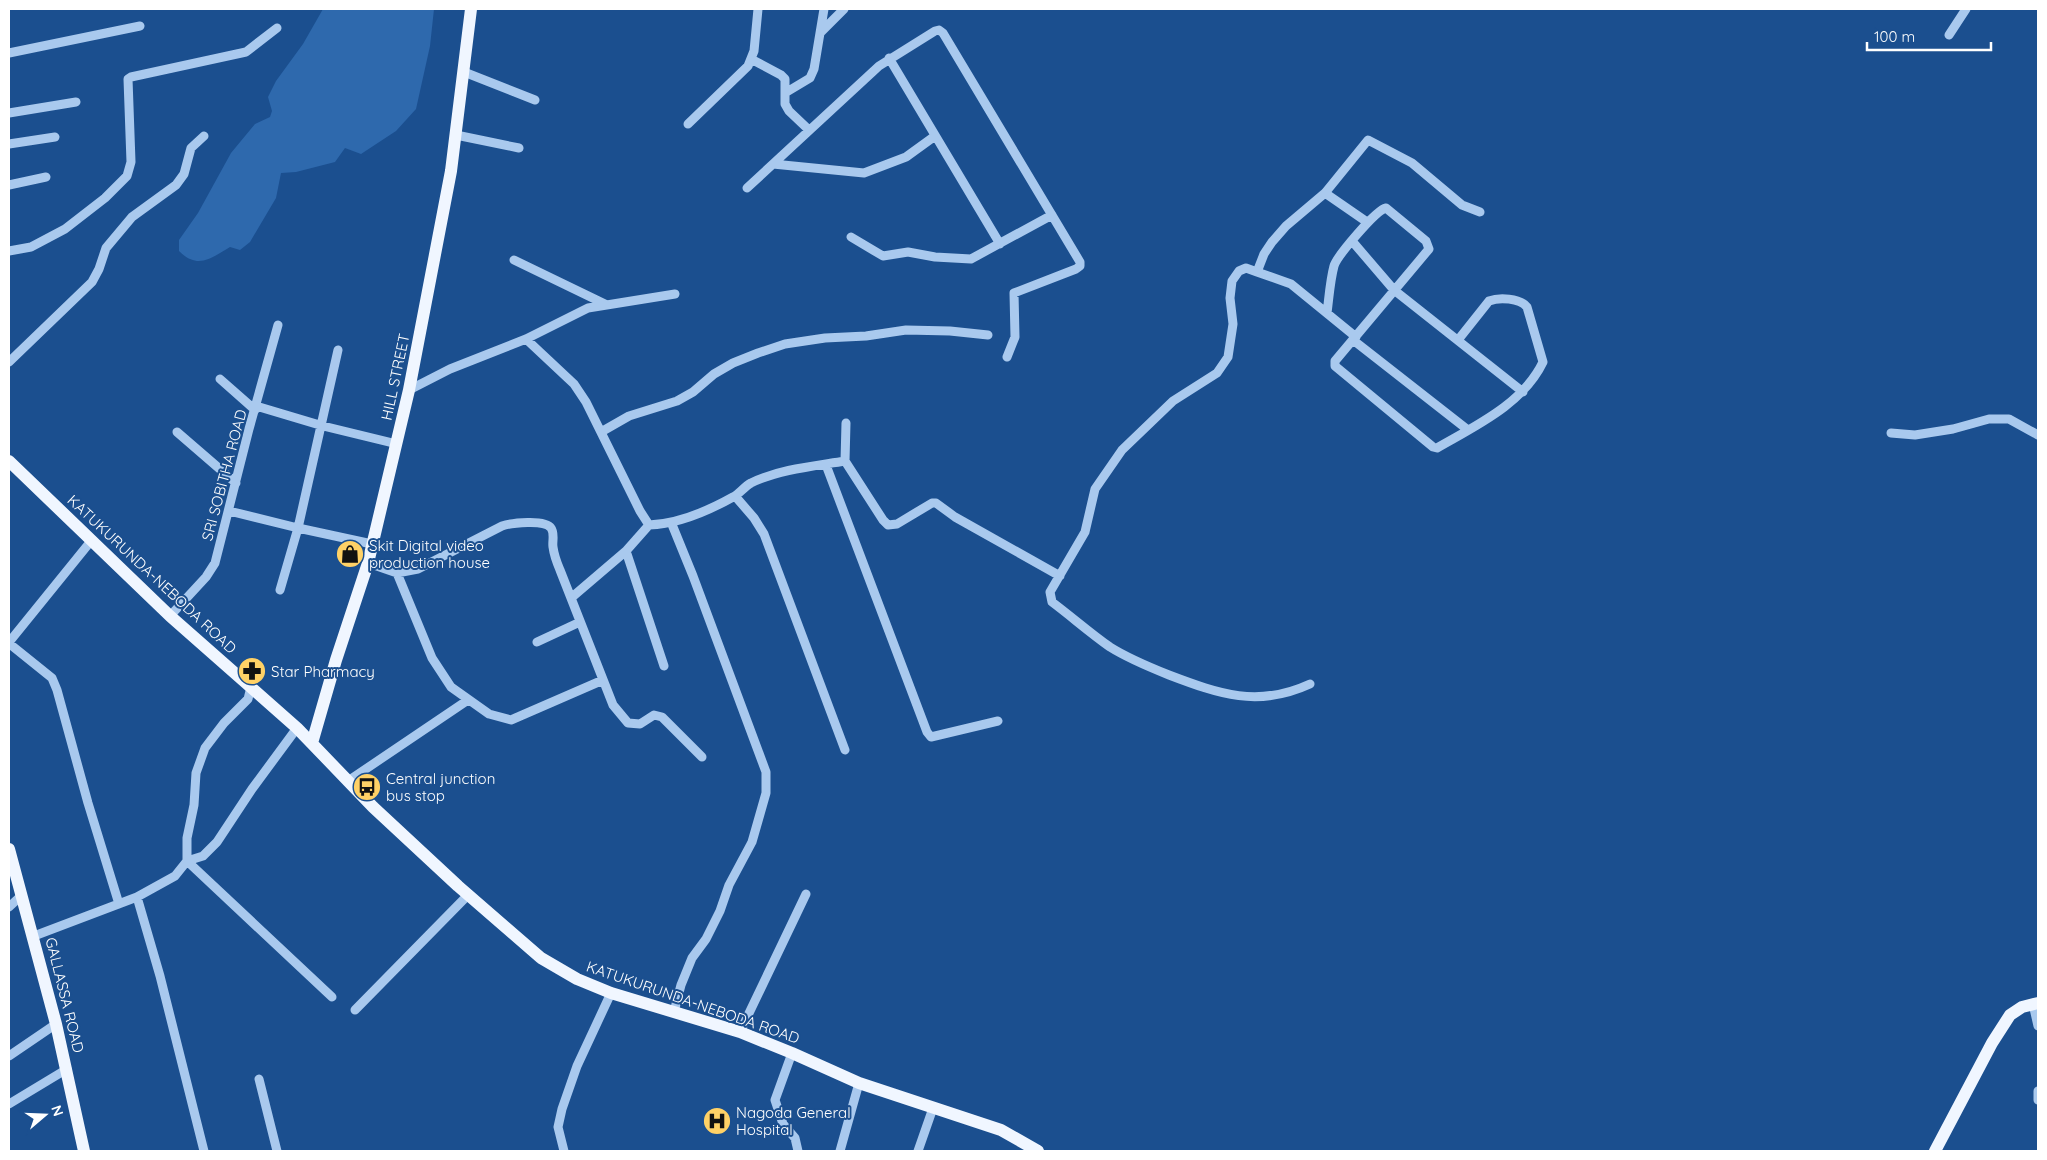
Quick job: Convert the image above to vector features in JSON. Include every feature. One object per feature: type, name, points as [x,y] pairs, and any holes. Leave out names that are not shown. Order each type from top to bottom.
[{"type":"main road","name":"HILL STREET","points":[[312,742],[336,660],[368,563],[409,390],[456,135],[471,9]]},
{"type":"main road","name":"KATUKURUNDA-NEBODA ROAD","points":[[9,461],[170,616],[312,742],[348,782],[468,895],[541,958],[577,979],[611,992],[740,1032],[859,1083],[1001,1130],[1038,1151]]},
{"type":"main road","name":"GALLASSA ROAD","points":[[9,849],[34,936],[56,1024],[84,1151]]},
{"type":"main road","points":[[1934,1151],[1992,1042],[2010,1015],[2022,1007],[2036,1004]]},
{"type":"street","points":[[688,124],[748,66],[754,51],[758,9]]},
{"type":"street","points":[[785,93],[810,78],[812,74],[824,9]]},
{"type":"street","points":[[821,32],[844,9]]},
{"type":"street","points":[[1949,35],[1966,9]]},
{"type":"street","points":[[9,53],[140,26]]},
{"type":"street","points":[[9,251],[31,246],[65,229],[105,198],[127,176],[131,162],[128,79],[246,52],[277,28]]},
{"type":"street","points":[[747,188],[889,58],[939,30],[943,33],[1080,262],[1080,266],[1014,292],[1015,337],[1007,357]]},
{"type":"street","points":[[889,58],[1000,244]]},
{"type":"street","points":[[751,59],[782,75],[786,83],[784,104],[809,130]]},
{"type":"street","points":[[464,72],[535,100]]},
{"type":"street","points":[[9,113],[76,102]]},
{"type":"street","points":[[456,135],[519,148]]},
{"type":"street","points":[[9,362],[92,282],[99,269],[106,248],[132,217],[176,185],[184,174],[191,148],[204,136]]},
{"type":"street","points":[[774,164],[864,173],[906,157],[935,136]]},
{"type":"street","points":[[9,144],[56,137]]},
{"type":"street","points":[[1256,272],[1264,254],[1286,226],[1326,193],[1368,140],[1412,163],[1462,205],[1480,212]]},
{"type":"street","points":[[9,185],[46,177]]},
{"type":"street","points":[[1326,193],[1367,222]]},
{"type":"street","points":[[1327,313],[1334,265],[1367,222],[1379,211],[1386,208],[1428,244],[1429,249],[1335,361],[1337,369],[1433,447],[1437,448],[1468,430],[1523,392],[1543,362],[1525,303],[1496,298],[1489,300],[1458,340]]},
{"type":"street","points":[[852,237],[883,256],[908,252],[935,257],[971,259],[1052,215]]},
{"type":"street","points":[[1352,241],[1394,290],[1523,392]]},
{"type":"street","points":[[514,260],[606,304]]},
{"type":"street","points":[[1310,684],[1294,691],[1267,696],[1238,697],[1210,690],[1142,664],[1110,647],[1052,602],[1050,592],[1085,532],[1095,489],[1122,450],[1173,401],[1217,373],[1228,357],[1232,324],[1230,298],[1232,282],[1238,271],[1246,268],[1291,284],[1354,338],[1468,430]]},
{"type":"street","points":[[409,390],[450,369],[526,339],[580,312],[606,304],[675,294]]},
{"type":"street","name":"SRI SOBITHA ROAD","points":[[170,616],[206,577],[215,563],[278,325]]},
{"type":"street","points":[[601,432],[629,416],[678,401],[693,392],[714,374],[734,363],[785,344],[906,330],[950,331],[988,335]]},
{"type":"street","points":[[526,339],[574,384],[586,402],[640,512],[649,525]]},
{"type":"street","points":[[280,590],[298,528],[338,350]]},
{"type":"street","points":[[220,379],[256,408],[397,444]]},
{"type":"street","points":[[1891,433],[1915,435],[1953,429],[1989,418],[2009,419],[2038,435]]},
{"type":"street","points":[[846,423],[846,461],[888,525],[897,524],[932,503],[936,503],[956,517],[1060,576]]},
{"type":"street","points":[[177,432],[236,483]]},
{"type":"street","points":[[571,598],[626,551],[649,525],[672,522],[735,496],[750,484],[762,479],[784,472],[846,461]]},
{"type":"street","points":[[826,465],[927,732],[931,737],[998,721]]},
{"type":"street","points":[[735,496],[754,518],[764,534],[845,750]]},
{"type":"street","points":[[229,511],[372,544]]},
{"type":"street","points":[[672,522],[766,772],[766,793],[752,842],[729,885],[720,911],[706,939],[692,958],[681,985],[674,1012]]},
{"type":"street","points":[[368,563],[397,573],[418,569],[502,526],[512,523],[544,524],[550,526],[553,530],[553,549],[613,705],[628,723],[640,724],[654,715],[662,717],[702,757]]},
{"type":"street","points":[[92,541],[10,641],[11,645],[52,678],[57,690],[118,904]]},
{"type":"street","points":[[626,551],[664,666]]},
{"type":"street","points":[[397,573],[432,658],[451,687],[489,714],[511,720],[603,680]]},
{"type":"street","points":[[537,642],[580,622]]},
{"type":"street","points":[[251,687],[248,698],[224,723],[204,748],[196,773],[194,805],[187,838],[187,861],[332,997]]},
{"type":"street","points":[[348,782],[468,700]]},
{"type":"street","points":[[34,936],[137,897],[175,876],[187,861],[202,856],[217,842],[252,789],[297,728]]},
{"type":"street","points":[[740,1032],[806,894]]},
{"type":"street","points":[[9,908],[22,895]]},
{"type":"street","points":[[355,1010],[468,895]]},
{"type":"street","points":[[137,897],[160,976],[204,1151]]},
{"type":"street","points":[[564,1151],[558,1127],[562,1109],[577,1066],[611,992]]},
{"type":"street","points":[[2036,1004],[2038,1026]]},
{"type":"street","points":[[9,1056],[56,1024]]},
{"type":"street","points":[[792,1053],[775,1100],[783,1124],[795,1138],[798,1151]]},
{"type":"street","points":[[9,1104],[67,1069]]},
{"type":"street","points":[[259,1079],[278,1151]]},
{"type":"street","points":[[840,1151],[859,1083]]},
{"type":"street","points":[[2038,1091],[2038,1100]]},
{"type":"street","points":[[918,1151],[933,1108]]},
{"type":"shaded area","points":[[323,9],[434,9],[430,46],[416,109],[396,131],[361,154],[345,148],[335,162],[296,172],[281,173],[276,198],[250,242],[240,250],[230,247],[211,258],[198,261],[186,257],[179,251],[179,240],[198,213],[231,153],[255,124],[270,117],[272,111],[268,97],[276,81],[303,44]]},
{"type":"place","name":"Skit Digital video production house","points":[[350,554]]},
{"type":"place","name":"Star Pharmacy","points":[[252,671]]},
{"type":"place","name":"Central junction bus stop","points":[[367,787]]},
{"type":"place","name":"Nagoda General Hospital","points":[[717,1121]]}]
